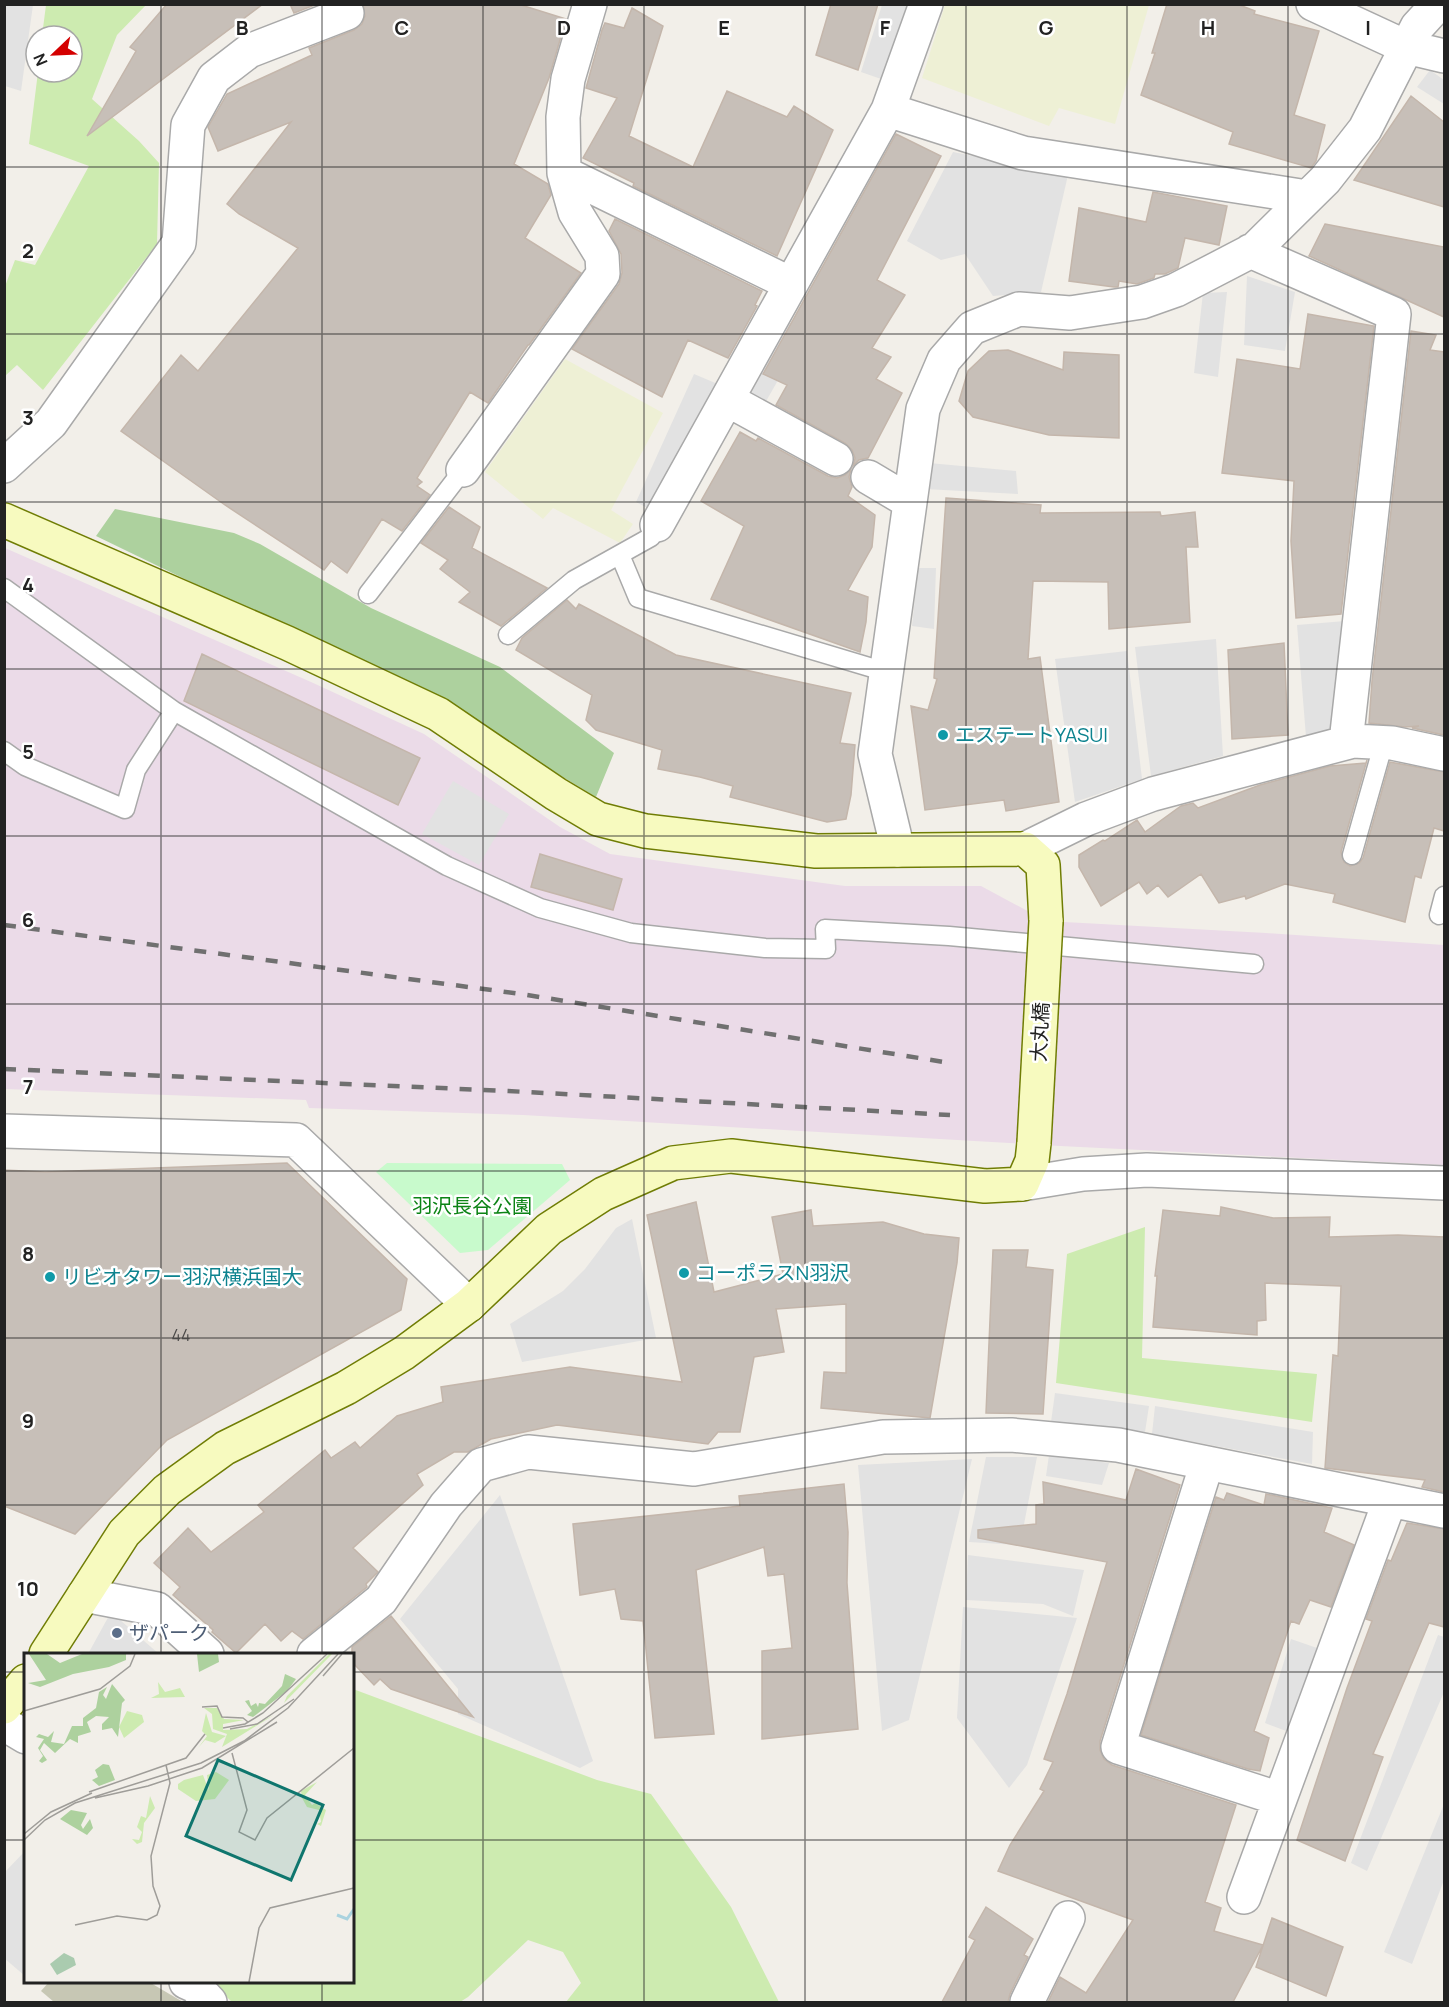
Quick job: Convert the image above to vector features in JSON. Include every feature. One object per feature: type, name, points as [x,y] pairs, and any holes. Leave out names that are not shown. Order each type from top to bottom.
[{"type":"street","points":[[463,470],[603,274],[602,256],[575,212],[564,173],[563,117],[568,79],[590,4]]},
{"type":"street","points":[[657,525],[888,110],[926,4]]},
{"type":"street","points":[[1313,4],[1406,47],[1444,56]]},
{"type":"street","points":[[898,850],[875,754],[923,409],[944,360],[972,328],[1019,309],[1070,313],[1142,302],[1176,290],[1255,249],[1325,180],[1365,129],[1417,27],[1438,4]]},
{"type":"street","points":[[4,466],[51,423],[178,243],[188,125],[214,78],[249,51],[347,12]]},
{"type":"street","points":[[888,110],[1023,153],[1307,197]]},
{"type":"street","points":[[564,173],[791,284]]},
{"type":"street","points":[[1250,252],[1394,314],[1346,742]]},
{"type":"street","points":[[728,400],[836,459]]},
{"type":"street","points":[[868,477],[910,502]]},
{"type":"street","points":[[4,520],[287,643],[438,714],[556,794],[598,819],[645,831],[816,851],[1024,849],[1086,819],[1153,794],[1346,742],[1384,742],[1444,754]]},
{"type":"street","name":"大丸橋","points":[[1022,1184],[1032,1161],[1034,1143],[1046,921],[1043,865],[1024,849]]},
{"type":"street","points":[[4,1131],[296,1140],[469,1305]]},
{"type":"street","points":[[47,1653],[124,1533],[167,1490],[225,1448],[306,1409],[380,1369],[469,1305],[549,1229],[603,1194],[673,1163],[731,1156],[985,1186],[1022,1184],[1083,1174],[1147,1170],[1444,1184]]},
{"type":"street","points":[[315,1653],[381,1600],[446,1505],[481,1465],[528,1452],[694,1469],[883,1437],[1011,1435],[1118,1445],[1444,1511]]},
{"type":"street","points":[[1208,1463],[1118,1748],[1280,1799]]},
{"type":"street","points":[[1244,1897],[1390,1500]]},
{"type":"street","points":[[84,1594],[157,1609],[206,1653]]},
{"type":"street","points":[[4,1707],[24,1683]]},
{"type":"street","points":[[4,1716],[24,1712]]},
{"type":"street","points":[[4,1724],[24,1736]]},
{"type":"street","points":[[1027,2002],[1068,1918]]},
{"type":"street","points":[[188,1983],[195,1986],[210,2002]]},
{"type":"lane","points":[[368,594],[463,470]]},
{"type":"lane","points":[[508,635],[574,580],[651,537],[657,525]]},
{"type":"lane","points":[[620,555],[638,598],[886,672]]},
{"type":"lane","points":[[4,588],[174,711],[447,866],[540,908],[631,933],[765,948],[826,949],[825,928],[949,936],[1254,964]]},
{"type":"lane","points":[[4,751],[25,766],[126,809],[136,770],[174,711]]},
{"type":"lane","points":[[1352,855],[1384,742]]},
{"type":"lane","points":[[1439,915],[1444,896]]},
{"type":"shaded area","points":[[4,5],[33,5],[30,24],[24,24],[24,70],[21,91],[5,86]]},
{"type":"shaded area","points":[[882,5],[912,5],[884,80],[861,72]]},
{"type":"shaded area","points":[[945,5],[1149,5],[1115,124],[1059,108],[1049,126],[922,78]]},
{"type":"shaded area","points":[[1430,70],[1444,80],[1444,104],[1417,87]]},
{"type":"shaded area","points":[[953,152],[1068,175],[1041,292],[993,296],[965,254],[941,260],[907,241]]},
{"type":"shaded area","points":[[1247,276],[1295,292],[1285,351],[1244,345]]},
{"type":"shaded area","points":[[1227,292],[1218,377],[1194,373],[1203,293]]},
{"type":"shaded area","points":[[785,320],[805,333],[765,403],[746,393]]},
{"type":"shaded area","points":[[565,359],[663,413],[611,510],[633,524],[620,543],[553,508],[543,519],[485,472]]},
{"type":"shaded area","points":[[694,374],[720,385],[655,512],[636,502]]},
{"type":"shaded area","points":[[929,463],[1016,471],[1018,494],[925,489]]},
{"type":"shaded area","points":[[5,548],[424,734],[560,827],[610,854],[845,886],[981,886],[1046,921],[1444,945],[1444,1165],[1060,1146],[523,1115],[309,1108],[306,1100],[5,1089]]},
{"type":"shaded area","points":[[918,568],[936,568],[934,629],[912,626]]},
{"type":"shaded area","points":[[1345,621],[1330,731],[1306,737],[1297,625]]},
{"type":"shaded area","points":[[1216,639],[1223,756],[1151,776],[1135,647]]},
{"type":"shaded area","points":[[1127,651],[1142,779],[1075,802],[1055,659]]},
{"type":"shaded area","points":[[453,781],[509,814],[479,865],[422,834]]},
{"type":"shaded area","points":[[632,1219],[656,1338],[522,1362],[510,1324],[563,1291],[585,1269],[616,1228]]},
{"type":"shaded area","points":[[1055,1393],[1149,1406],[1145,1432],[1051,1422]]},
{"type":"shaded area","points":[[1155,1406],[1313,1432],[1312,1464],[1152,1434]]},
{"type":"shaded area","points":[[1049,1455],[1109,1463],[1102,1485],[1046,1476]]},
{"type":"shaded area","points":[[986,1457],[1037,1457],[1020,1545],[969,1542]]},
{"type":"shaded area","points":[[972,1459],[909,1720],[882,1731],[858,1465]]},
{"type":"shaded area","points":[[500,1495],[593,1761],[580,1768],[458,1714],[458,1689],[400,1619]]},
{"type":"shaded area","points":[[968,1555],[1084,1570],[1073,1616],[1043,1604],[966,1600]]},
{"type":"shaded area","points":[[963,1607],[1077,1618],[1027,1765],[1009,1788],[957,1718]]},
{"type":"shaded area","name":"ザパーク","points":[[111,1612],[158,1653],[89,1653]]},
{"type":"shaded area","points":[[1438,1635],[1444,1637],[1444,1692],[1367,1871],[1351,1863]]},
{"type":"shaded area","points":[[1291,1639],[1317,1648],[1289,1732],[1265,1723]]},
{"type":"shaded area","points":[[1444,1804],[1444,1880],[1412,1964],[1384,1952]]},
{"type":"shaded area","points":[[24,1852],[24,1975],[4,1958],[5,1872]]},
{"type":"shaded area","points":[[48,1983],[151,1983],[183,2002],[54,2002],[41,1991]]},
{"type":"green space","points":[[46,5],[146,5],[117,35],[92,99],[139,141],[159,163],[157,244],[43,390],[17,365],[5,376],[4,289],[15,260],[35,265],[89,166],[29,144],[36,84],[84,84],[84,24],[44,24]]},
{"type":"green space","points":[[115,509],[234,533],[260,544],[371,608],[500,667],[614,753],[596,797],[439,702],[96,536]]},
{"type":"green space","name":"羽沢長谷公園","points":[[387,1163],[562,1164],[570,1180],[488,1250],[460,1253],[376,1172]]},
{"type":"green space","points":[[1145,1227],[1142,1358],[1317,1374],[1312,1422],[1056,1383],[1067,1254]]},
{"type":"green space","points":[[354,1689],[597,1780],[651,1794],[731,1907],[779,2002],[566,2002],[581,1983],[563,1952],[528,1940],[460,2002],[232,2002],[212,1983],[354,1983]]},
{"type":"building","points":[[167,4],[263,4],[87,136],[136,51],[130,47]]},
{"type":"building","points":[[290,4],[317,4],[294,13]]},
{"type":"building","points":[[363,4],[518,4],[566,19],[549,78],[514,164],[548,184],[551,195],[525,238],[581,273],[488,403],[470,392],[417,478],[422,482],[417,486],[430,495],[402,531],[382,519],[347,573],[331,561],[324,570],[225,505],[121,431],[181,355],[198,371],[298,248],[239,214],[227,204],[291,122],[218,151],[208,127],[227,94],[312,55],[309,48],[354,30],[362,24],[365,16]]},
{"type":"building","points":[[831,4],[878,4],[858,70],[816,55]]},
{"type":"building","points":[[1167,4],[1237,4],[1255,11],[1254,14],[1319,31],[1294,115],[1325,125],[1316,161],[1311,168],[1229,144],[1233,132],[1141,95],[1155,53],[1152,53]]},
{"type":"building","points":[[632,8],[663,26],[629,136],[693,167],[727,91],[787,117],[794,106],[833,130],[777,256],[633,186],[634,183],[583,158],[617,98],[586,88],[602,30],[605,23],[624,28]]},
{"type":"building","points":[[1411,96],[1444,122],[1444,207],[1354,180]]},
{"type":"building","points":[[896,134],[941,156],[877,280],[905,295],[872,348],[891,357],[876,379],[902,393],[868,458],[859,460],[853,466],[855,458],[852,450],[845,443],[776,405],[787,385],[763,374]]},
{"type":"building","points":[[1153,192],[1227,206],[1219,245],[1185,238],[1178,268],[1165,274],[1155,274],[1154,278],[1137,284],[1119,281],[1118,287],[1114,287],[1069,281],[1079,208],[1146,222]]},
{"type":"building","points":[[615,219],[762,291],[755,305],[757,306],[728,358],[688,340],[662,397],[572,349],[619,284],[622,273],[621,254],[609,231]]},
{"type":"building","points":[[1325,224],[1444,247],[1444,317],[1309,256]]},
{"type":"building","points":[[1308,314],[1374,326],[1341,614],[1296,618],[1291,541],[1294,481],[1222,473],[1237,359],[1300,369]]},
{"type":"building","points":[[1411,331],[1436,335],[1430,350],[1444,352],[1444,735],[1412,728],[1419,726],[1405,727],[1369,723]]},
{"type":"building","points":[[1008,350],[1063,370],[1064,352],[1119,355],[1119,438],[1049,435],[973,417],[959,401],[968,371],[989,351]]},
{"type":"building","points":[[740,432],[756,441],[758,438],[828,476],[837,478],[845,475],[851,469],[849,477],[852,487],[848,496],[875,515],[872,547],[848,590],[868,597],[860,652],[711,599],[744,526],[701,501]]},
{"type":"building","points":[[946,498],[1041,505],[1040,513],[1160,512],[1161,516],[1195,512],[1198,547],[1186,547],[1190,622],[1109,629],[1108,582],[1033,581],[1028,659],[1040,657],[1059,802],[1006,811],[1004,800],[925,810],[911,706],[928,710],[937,679],[934,678]]},
{"type":"building","points":[[449,507],[480,527],[472,548],[547,588],[501,626],[459,602],[470,592],[440,569],[448,560],[421,543]]},
{"type":"building","points":[[567,600],[576,609],[579,604],[676,655],[851,693],[840,743],[855,745],[851,795],[846,819],[827,822],[730,797],[733,786],[658,769],[662,750],[596,730],[586,720],[592,695],[516,650],[522,638]]},
{"type":"building","points":[[1284,643],[1288,735],[1232,739],[1228,650]]},
{"type":"building","points":[[202,654],[420,758],[398,805],[184,701]]},
{"type":"building","points":[[1367,760],[1341,852],[1344,862],[1350,866],[1359,863],[1363,858],[1390,762],[1444,772],[1444,831],[1434,828],[1421,878],[1415,876],[1405,922],[1333,902],[1335,894],[1285,884],[1246,899],[1245,896],[1219,903],[1201,874],[1168,897],[1158,885],[1147,894],[1139,882],[1101,906],[1079,867],[1079,855],[1137,820],[1145,832],[1181,806],[1193,803],[1198,808],[1260,785],[1330,766],[1366,763]]},
{"type":"building","points":[[540,854],[622,879],[613,910],[531,887]]},
{"type":"building","points":[[287,1163],[407,1279],[401,1310],[167,1440],[75,1534],[4,1506],[4,1170],[45,1172]]},
{"type":"building","points":[[696,1202],[714,1292],[783,1274],[772,1217],[811,1210],[813,1226],[883,1222],[924,1234],[959,1238],[957,1263],[930,1418],[821,1408],[824,1372],[846,1373],[846,1304],[776,1309],[784,1352],[754,1357],[740,1432],[718,1432],[708,1444],[557,1425],[491,1439],[468,1452],[454,1452],[417,1474],[423,1485],[353,1548],[378,1572],[366,1584],[367,1587],[303,1639],[292,1631],[281,1641],[265,1624],[236,1653],[173,1595],[180,1587],[154,1563],[188,1528],[211,1552],[264,1512],[258,1505],[325,1450],[331,1458],[355,1442],[360,1448],[397,1416],[443,1402],[441,1387],[570,1367],[682,1382],[647,1215]]},
{"type":"building","points":[[1221,1207],[1273,1218],[1330,1217],[1329,1237],[1398,1235],[1444,1237],[1444,1492],[1422,1487],[1425,1480],[1325,1468],[1333,1355],[1338,1356],[1341,1286],[1265,1283],[1266,1320],[1257,1321],[1257,1335],[1153,1327],[1157,1276],[1155,1276],[1163,1210],[1220,1216]]},
{"type":"building","points":[[993,1250],[1028,1250],[1026,1267],[1053,1270],[1043,1414],[986,1413]]},
{"type":"building","points":[[1136,1469],[1180,1485],[1100,1741],[1100,1750],[1104,1759],[1112,1765],[1236,1805],[1205,1902],[1221,1908],[1214,1931],[1263,1945],[1233,2002],[1048,2002],[1060,1977],[1086,1993],[1133,1920],[998,1871],[1010,1845],[1044,1791],[1040,1789],[1053,1762],[1044,1759],[1067,1694],[1107,1562],[978,1538],[978,1530],[1036,1524],[1036,1505],[1044,1504],[1043,1482],[1126,1500]]},
{"type":"building","points":[[844,1484],[848,1532],[847,1583],[858,1729],[762,1739],[762,1651],[792,1648],[784,1574],[768,1576],[764,1547],[696,1570],[714,1734],[655,1738],[643,1621],[621,1619],[615,1589],[580,1595],[573,1524],[740,1506],[739,1496]]},
{"type":"building","points":[[1227,1493],[1264,1505],[1266,1494],[1332,1508],[1324,1532],[1354,1545],[1331,1607],[1310,1600],[1299,1624],[1291,1621],[1254,1731],[1269,1738],[1260,1771],[1141,1735],[1216,1497],[1224,1500]]},
{"type":"building","points":[[1407,1523],[1444,1529],[1444,1627],[1429,1623],[1373,1754],[1383,1757],[1345,1861],[1297,1840],[1347,1688],[1372,1621],[1366,1619],[1388,1560],[1391,1561]]},
{"type":"building","points":[[391,1616],[473,1717],[391,1689],[380,1679],[374,1685],[354,1664],[352,1647]]},
{"type":"building","points":[[986,1907],[1033,1939],[1024,1955],[1028,1957],[1008,2002],[942,2002],[975,1940],[969,1937]]},
{"type":"building","points":[[1272,1918],[1343,1947],[1326,1996],[1256,1967]]},
{"type":"railway","points":[[4,925],[521,994],[950,1063]]},
{"type":"railway","points":[[4,1069],[508,1091],[950,1115]]},
{"type":"place","name":"エステートYASUI","points":[[943,735]]},
{"type":"place","name":"コーポラスN羽沢","points":[[684,1273]]},
{"type":"place","name":"リビオタワー羽沢横浜国大","points":[[50,1277]]},
{"type":"place","name":"ザパーク","points":[[117,1633]]}]
